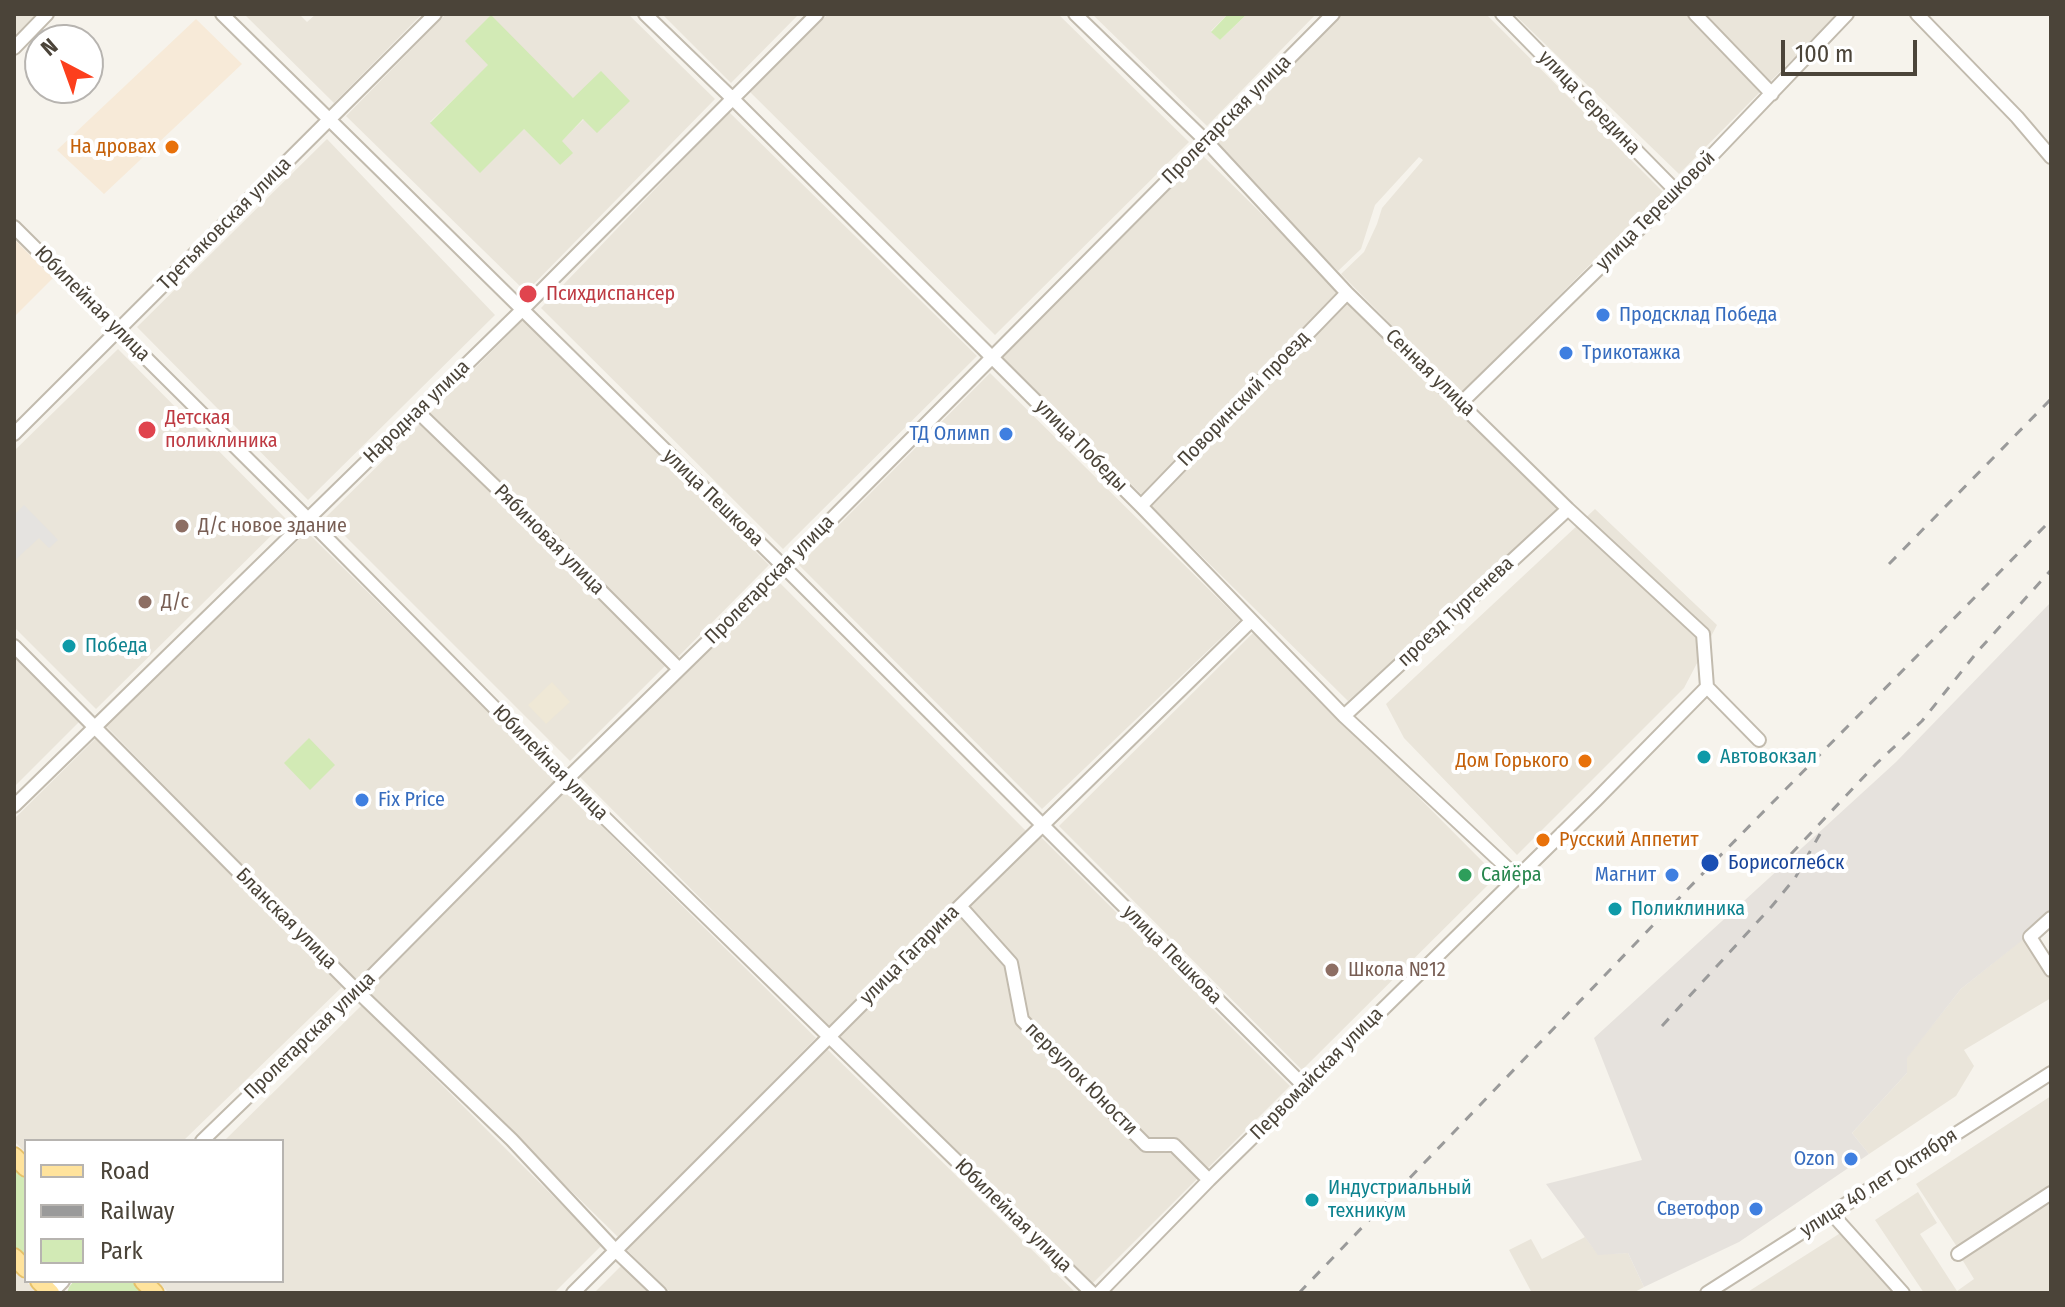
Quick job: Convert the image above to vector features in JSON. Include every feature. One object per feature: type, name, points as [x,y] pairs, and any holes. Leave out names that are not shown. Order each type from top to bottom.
[{"type":"street","points":[[14,48],[47,14]]},
{"type":"street","name":"улица Пешкова","points":[[222,14],[784,567],[1304,1086]]},
{"type":"street","name":"Третьяковская улица","points":[[14,434],[435,14]]},
{"type":"street","name":"улица Победы","points":[[645,14],[992,356],[1344,716],[1517,877]]},
{"type":"street","name":"Народная улица","points":[[14,806],[522,310],[817,14]]},
{"type":"street","name":"Сенная улица","points":[[1075,14],[1206,141],[1347,293],[1568,509],[1703,634],[1707,687]]},
{"type":"street","name":"Пролетарская улица","points":[[204,1139],[784,567],[1333,14]]},
{"type":"street","name":"улица Середина","points":[[1502,14],[1677,192]]},
{"type":"street","points":[[1695,14],[1772,94]]},
{"type":"street","name":"улица Терешковой","points":[[1461,403],[1677,192],[1847,14]]},
{"type":"street","points":[[1917,14],[2017,117],[2051,157]]},
{"type":"street","name":"Юбилейная улица","points":[[14,227],[566,780],[1092,1293]]},
{"type":"street","name":"Поворинский проезд","points":[[1141,506],[1347,293]]},
{"type":"street","name":"Рябиновая улица","points":[[418,412],[679,669]]},
{"type":"street","name":"проезд Тургенева","points":[[1344,716],[1568,509]]},
{"type":"street","name":"улица Гагарина","points":[[573,1293],[960,906],[1251,621]]},
{"type":"street","name":"Бланская улица","points":[[14,646],[357,991],[512,1140],[616,1251],[660,1293]]},
{"type":"street","points":[[1707,687],[1759,740]]},
{"type":"street","name":"Первомайская улица","points":[[1099,1293],[1707,687]]},
{"type":"street","name":"переулок Юности","points":[[960,906],[1011,963],[1022,1020],[1146,1145],[1174,1145],[1209,1180]]},
{"type":"street","points":[[2051,918],[2030,937],[2051,970]]},
{"type":"street","name":"улица 40 лет Октября","points":[[1707,1293],[2051,1073]]},
{"type":"street","points":[[1958,1254],[2051,1193]]},
{"type":"street","points":[[1832,1214],[1903,1293]]},
{"type":"shaded area","points":[[14,14],[38,14],[24,24],[14,38]]},
{"type":"shaded area","points":[[244,14],[299,14],[307,22],[316,14],[422,14],[334,103]]},
{"type":"shaded area","points":[[446,14],[628,14],[715,99],[526,292],[346,116]],"holes":[[[489,65],[573,98],[598,132],[584,119],[561,141],[560,165],[524,129],[430,122]]]},
{"type":"shaded area","points":[[662,14],[799,14],[731,83]]},
{"type":"shaded area","points":[[828,14],[1058,14],[1189,142],[995,335],[750,92]]},
{"type":"shaded area","points":[[1092,14],[1228,14],[1211,31],[1220,40],[1247,14],[1316,14],[1207,126]]},
{"type":"shaded area","points":[[1340,14],[1486,14],[1663,192],[1460,394],[1341,274],[1364,252],[1382,208],[1423,160],[1419,157],[1375,205],[1361,249],[1338,271],[1211,143]]},
{"type":"shaded area","points":[[1514,14],[1837,14],[1679,174]]},
{"type":"shaded area","points":[[196,19],[242,64],[104,194],[57,150]]},
{"type":"shaded area","points":[[729,112],[977,356],[783,549],[541,308]]},
{"type":"shaded area","points":[[327,139],[495,315],[308,500],[137,327]]},
{"type":"shaded area","points":[[1201,154],[1343,294],[1143,496],[1001,356]]},
{"type":"shaded area","points":[[14,239],[53,278],[14,317]]},
{"type":"shaded area","points":[[1347,298],[1560,510],[1348,701],[1150,505]]},
{"type":"shaded area","points":[[523,320],[769,565],[674,661],[427,416]]},
{"type":"shaded area","points":[[118,349],[287,520],[96,709],[14,627],[14,451]]},
{"type":"shaded area","points":[[990,373],[1240,620],[1042,809],[799,565]]},
{"type":"shaded area","points":[[424,420],[667,664],[570,761],[326,517]]},
{"type":"shaded area","points":[[24,505],[58,540],[49,548],[39,538],[14,561],[14,515]]},
{"type":"shaded area","points":[[1595,509],[1717,625],[1684,688],[1517,855],[1404,738],[1386,704]]},
{"type":"shaded area","points":[[307,532],[558,780],[359,984],[105,725]]},
{"type":"shaded area","points":[[778,581],[1026,831],[828,1027],[580,777]]},
{"type":"shaded area","points":[[2051,602],[2051,913],[1961,989],[1907,1058],[1907,1073],[1852,1133],[1869,1154],[1739,1242],[1644,1287],[1628,1253],[1598,1255],[1546,1184],[1642,1160],[1594,1038],[1896,762]]},
{"type":"shaded area","points":[[1254,632],[1497,876],[1302,1070],[1059,826]]},
{"type":"shaded area","points":[[14,655],[81,720],[14,787]]},
{"type":"shaded area","points":[[552,682],[570,702],[546,724],[528,705]]},
{"type":"shaded area","points":[[97,737],[342,987],[185,1139],[24,1139],[24,1151],[14,1141],[14,819]]},
{"type":"shaded area","points":[[566,791],[816,1038],[619,1238],[368,991]]},
{"type":"shaded area","points":[[1038,834],[1290,1086],[1204,1172],[1174,1141],[1148,1144],[1023,1017],[1012,962],[967,907]]},
{"type":"shaded area","points":[[961,913],[1009,966],[1020,1025],[1145,1147],[1173,1146],[1201,1175],[1090,1286],[838,1034]]},
{"type":"shaded area","points":[[2025,937],[2051,977],[2051,998],[1964,1050],[1974,1066],[1956,1096],[1869,1154],[1852,1133],[1907,1073],[1906,1058],[1961,989]]},
{"type":"shaded area","points":[[362,1005],[602,1245],[554,1293],[169,1293],[159,1283],[284,1283],[284,1139],[226,1139]]},
{"type":"shaded area","points":[[825,1047],[1076,1293],[671,1293],[627,1250]]},
{"type":"shaded area","points":[[2051,1096],[2051,1190],[1959,1250],[1916,1184]]},
{"type":"shaded area","points":[[1918,1192],[1937,1223],[1920,1234],[1957,1291],[1974,1279],[1960,1256],[2051,1197],[2051,1293],[1924,1293],[1875,1220]]},
{"type":"shaded area","points":[[1842,1232],[1896,1293],[1746,1293]]},
{"type":"shaded area","points":[[1585,1237],[1598,1254],[1628,1253],[1644,1287],[1633,1293],[1532,1293],[1509,1250],[1531,1239],[1542,1259]]},
{"type":"shaded area","points":[[624,1263],[654,1293],[594,1293]]},
{"type":"shaded area","points":[[14,1270],[24,1283],[38,1293],[14,1293]]},
{"type":"green space","points":[[1228,14],[1247,14],[1220,40],[1211,32]]},
{"type":"green space","points":[[491,15],[573,98],[601,71],[630,101],[597,133],[583,119],[562,141],[573,153],[560,165],[524,129],[480,173],[430,123],[488,65],[465,41]]},
{"type":"green space","points":[[309,738],[335,765],[310,790],[284,763]]},
{"type":"green space","points":[[14,1165],[24,1175],[24,1258],[14,1249]]},
{"type":"green space","points":[[72,1283],[136,1283],[146,1293],[67,1293]]},
{"type":"railway","points":[[1889,564],[2051,399]]},
{"type":"railway","points":[[1299,1293],[1711,865],[2051,520]]},
{"type":"railway","points":[[1791,854],[1876,764],[1922,721],[1978,651],[2051,570]]},
{"type":"railway","points":[[1662,1026],[1772,906],[1795,878],[1820,834]]},
{"type":"place","name":"На дровах","points":[[172,147]]},
{"type":"place","name":"Психдиспансер","points":[[528,294]]},
{"type":"place","name":"Продсклад Победа","points":[[1603,315]]},
{"type":"place","name":"Трикотажка","points":[[1566,353]]},
{"type":"place","name":"Детская поликлиника","points":[[147,430]]},
{"type":"place","name":"ТД Олимп","points":[[1006,434]]},
{"type":"place","name":"Д/с новое здание","points":[[182,526]]},
{"type":"place","name":"Д/с","points":[[145,602]]},
{"type":"place","name":"Победа","points":[[69,646]]},
{"type":"place","name":"Автовокзал","points":[[1704,757]]},
{"type":"place","name":"Дом Горького","points":[[1585,761]]},
{"type":"place","name":"Fix Price","points":[[362,800]]},
{"type":"place","name":"Русский Аппетит","points":[[1543,840]]},
{"type":"place","name":"Борисоглебск","points":[[1710,863]]},
{"type":"place","name":"Сайёра","points":[[1465,875]]},
{"type":"place","name":"Магнит","points":[[1672,875]]},
{"type":"place","name":"Поликлиника","points":[[1615,909]]},
{"type":"place","name":"Школа №12","points":[[1332,970]]},
{"type":"place","name":"Ozon","points":[[1851,1159]]},
{"type":"place","name":"Индустриальный техникум","points":[[1312,1200]]},
{"type":"place","name":"Светофор","points":[[1756,1209]]}]
